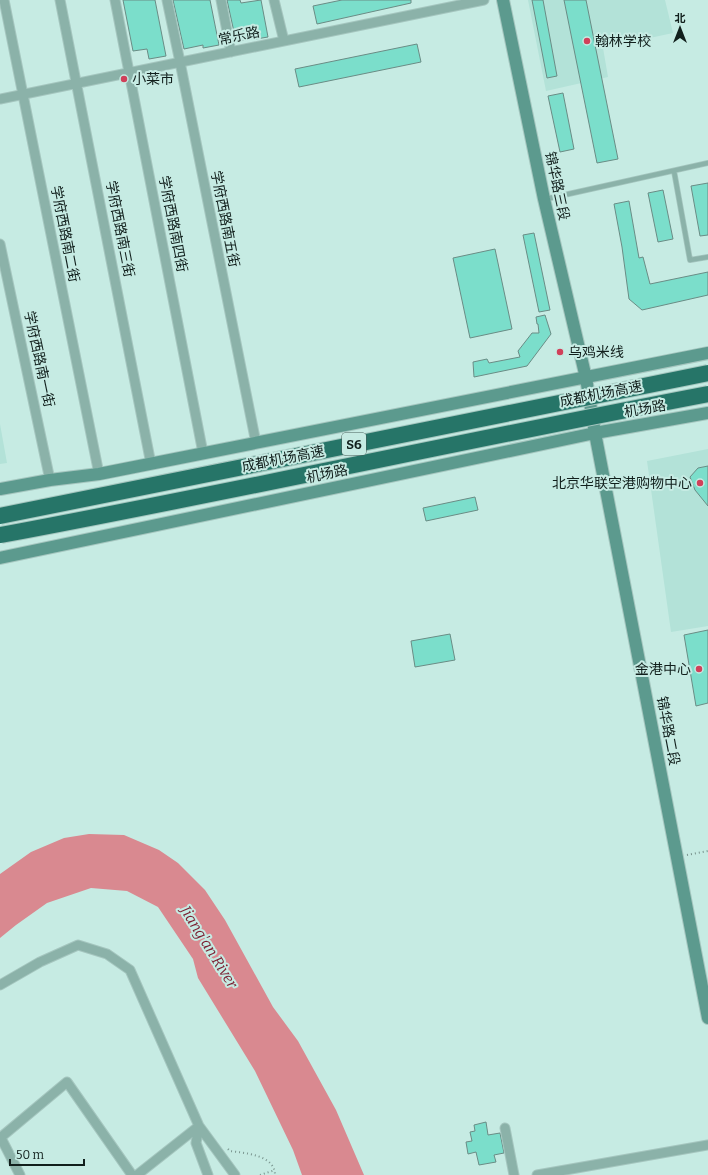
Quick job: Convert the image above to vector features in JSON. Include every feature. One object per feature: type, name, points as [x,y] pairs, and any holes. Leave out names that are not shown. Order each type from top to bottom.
[{"type":"highway","name":"成都机场高速","points":[[0,516],[708,373]]},
{"type":"highway","name":"成都机场高速","points":[[1,534],[124,512],[566,421],[708,394]]},
{"type":"main road","name":"锦华路三段","points":[[503,0],[544,199],[586,378]]},
{"type":"main road","points":[[0,489],[50,480],[99,474],[708,353]]},
{"type":"main road","name":"锦华路二段","points":[[586,378],[595,433],[708,1018]]},
{"type":"main road","name":"机场路","points":[[0,558],[595,433],[708,413]]},
{"type":"street","name":"学府西路南二街","points":[[4,0],[99,474]]},
{"type":"street","name":"学府西路南三街","points":[[60,0],[151,464]]},
{"type":"street","name":"学府西路南四街","points":[[115,0],[203,453]]},
{"type":"street","name":"学府西路南五街","points":[[166,0],[180,62],[256,443]]},
{"type":"street","points":[[221,0],[232,52]]},
{"type":"street","points":[[274,0],[284,41]]},
{"type":"street","name":"常乐路","points":[[0,99],[484,0]]},
{"type":"street","name":"学府西路南一街","points":[[0,244],[50,480]]},
{"type":"street","points":[[0,985],[40,962],[78,945],[107,954],[130,970],[199,1126],[235,1175]]},
{"type":"street","points":[[20,1175],[0,1138],[67,1082],[132,1175]]},
{"type":"street","points":[[137,1175],[199,1126]]},
{"type":"street","points":[[199,1126],[196,1143],[208,1175]]},
{"type":"street","points":[[505,1128],[514,1175]]},
{"type":"street","points":[[537,1175],[708,1145]]},
{"type":"lane","points":[[544,199],[708,164]]},
{"type":"lane","points":[[674,171],[690,260],[708,257]]},
{"type":"path","points":[[676,857],[708,851]]},
{"type":"path","points":[[216,1150],[224,1146],[230,1150],[257,1155],[269,1162],[276,1170],[276,1175]]},
{"type":"path","points":[[260,1175],[276,1170]]},
{"type":"shaded area","name":"翰林学校","points":[[528,0],[665,0],[673,33],[603,48],[608,77],[546,91]]},
{"type":"shaded area","points":[[0,424],[7,463],[0,464]]},
{"type":"shaded area","points":[[708,449],[708,626],[671,632],[647,461]]},
{"type":"water","name":"Jiang'an River","points":[[89,834],[124,835],[159,850],[178,863],[205,890],[225,920],[273,1007],[298,1041],[336,1110],[364,1175],[302,1175],[293,1150],[255,1071],[198,978],[193,959],[158,907],[127,891],[91,888],[47,903],[0,938],[0,874],[31,852],[64,838]]},
{"type":"building","points":[[123,0],[155,0],[166,56],[149,59],[147,49],[133,51]]},
{"type":"building","points":[[173,0],[210,0],[219,45],[203,48],[203,45],[184,49]]},
{"type":"building","points":[[227,0],[240,0],[241,3],[261,0],[268,37],[236,41]]},
{"type":"building","points":[[342,0],[411,0],[411,3],[317,24],[313,6]]},
{"type":"building","points":[[532,0],[543,0],[557,76],[547,78]]},
{"type":"building","points":[[564,0],[586,0],[618,159],[597,163]]},
{"type":"building","points":[[417,44],[421,62],[299,87],[295,69]]},
{"type":"building","points":[[563,93],[574,149],[560,152],[548,96]]},
{"type":"building","points":[[708,183],[708,235],[700,236],[691,186]]},
{"type":"building","points":[[663,190],[673,239],[658,242],[648,193]]},
{"type":"building","points":[[629,201],[639,258],[643,257],[650,284],[708,272],[708,295],[642,310],[629,299],[614,204]]},
{"type":"building","points":[[534,233],[550,310],[539,312],[523,235]]},
{"type":"building","points":[[495,249],[512,329],[470,338],[453,258]]},
{"type":"building","points":[[545,315],[551,334],[527,366],[474,377],[473,362],[487,359],[489,363],[520,357],[518,351],[532,333],[539,333],[536,317]]},
{"type":"building","name":"北京华联空港购物中心","points":[[708,466],[708,506],[695,490],[690,477],[698,468]]},
{"type":"building","points":[[475,497],[478,510],[426,521],[423,508]]},
{"type":"building","name":"金港中心","points":[[708,630],[708,703],[696,706],[684,635]]},
{"type":"building","points":[[450,634],[455,660],[415,667],[411,641]]},
{"type":"building","points":[[486,1122],[488,1135],[500,1133],[504,1153],[494,1155],[496,1162],[479,1165],[476,1152],[468,1154],[466,1142],[472,1141],[470,1132],[475,1131],[474,1125]]},
{"type":"place","name":"翰林学校","points":[[587,41]]},
{"type":"place","name":"小菜市","points":[[124,79]]},
{"type":"place","name":"乌鸡米线","points":[[560,352]]},
{"type":"place","name":"北京华联空港购物中心","points":[[700,483]]},
{"type":"place","name":"金港中心","points":[[699,669]]}]
